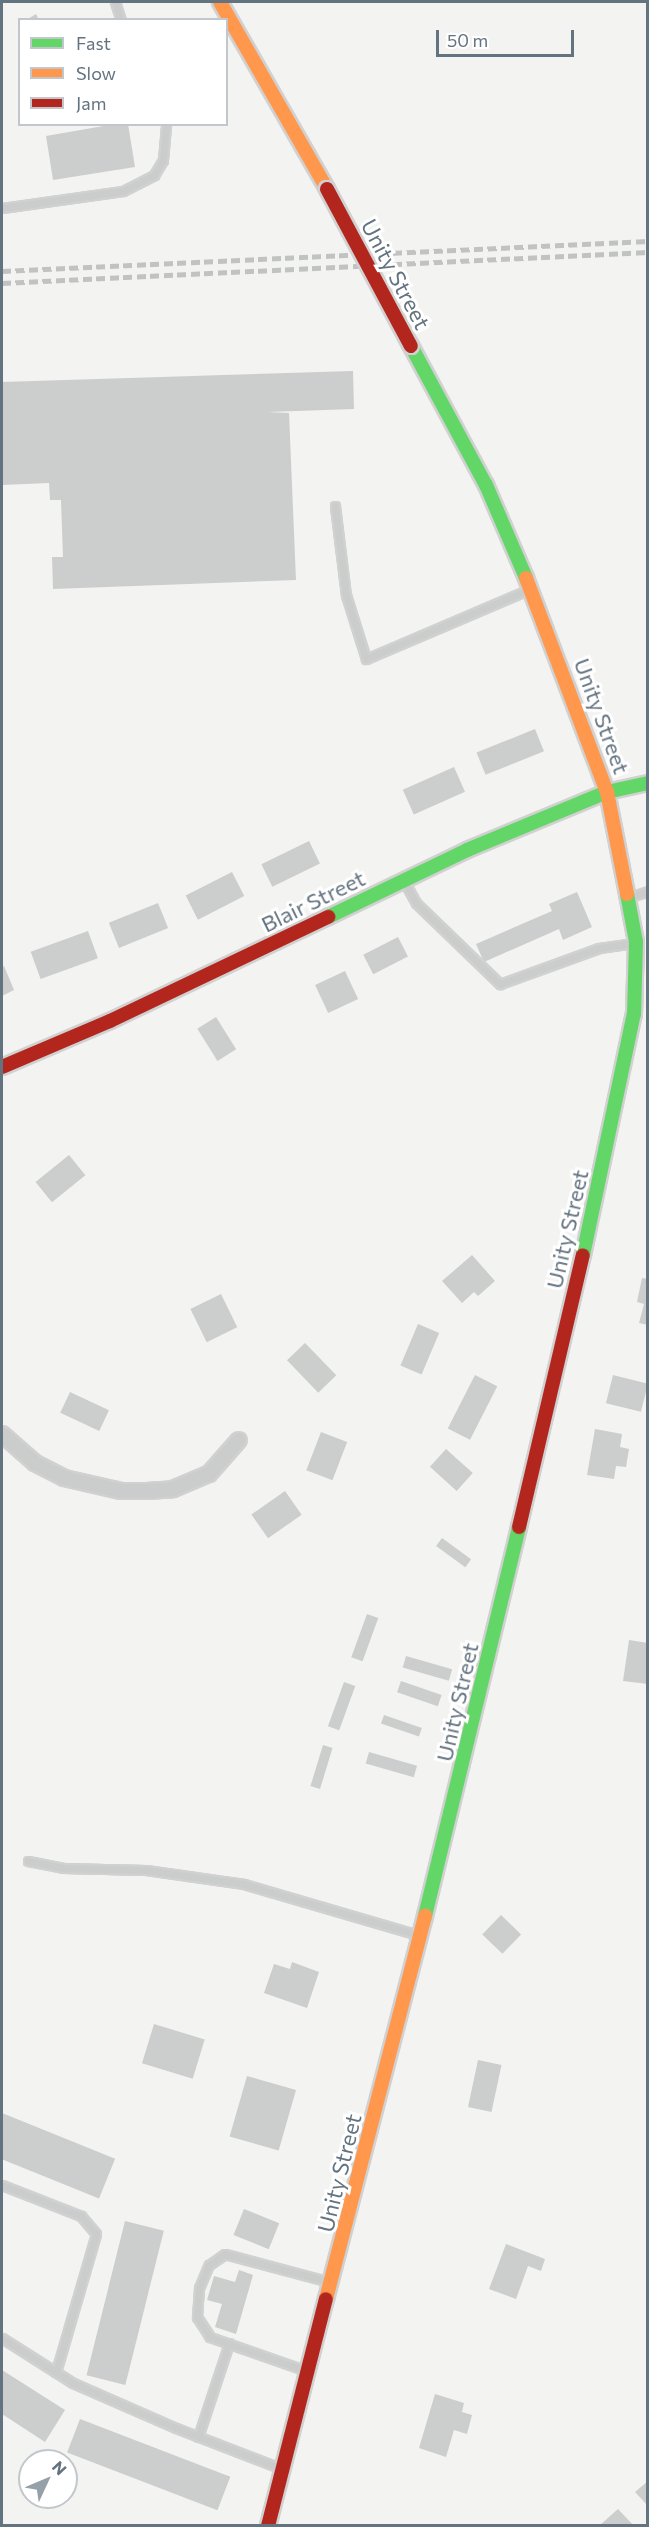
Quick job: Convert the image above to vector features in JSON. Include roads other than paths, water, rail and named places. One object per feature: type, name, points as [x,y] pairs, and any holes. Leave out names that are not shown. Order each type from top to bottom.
[{"type":"street","name":"Unity Street","points":[[220,2],[327,189],[486,486],[531,589],[607,792],[636,942],[641,987],[618,1103],[421,1936],[310,2372],[268,2526]]},
{"type":"street","name":"Blair Street","points":[[2,1067],[110,1021],[404,880],[607,792],[648,783]]},
{"type":"street","points":[[2,1434],[35,1463],[64,1478],[94,1486],[138,1491],[173,1489],[209,1474],[239,1440]]},
{"type":"lane","points":[[115,2],[120,18]]},
{"type":"lane","points":[[2,208],[123,191],[154,175],[163,160],[166,126]]},
{"type":"lane","points":[[335,506],[346,595],[366,659],[531,589]]},
{"type":"lane","points":[[404,880],[416,903],[500,984],[599,948],[636,942]]},
{"type":"lane","points":[[627,898],[648,891]]},
{"type":"lane","points":[[28,1862],[63,1868],[146,1870],[244,1884],[421,1936]]},
{"type":"lane","points":[[2,2185],[81,2216],[96,2234],[56,2372]]},
{"type":"lane","points":[[310,2372],[229,2343],[203,2331],[197,2317],[202,2278],[209,2265],[225,2254],[333,2283]]},
{"type":"lane","points":[[2,2338],[56,2372],[198,2437],[284,2469]]},
{"type":"lane","points":[[198,2437],[229,2343]]},
{"type":"railway","points":[[2,271],[648,241]]},
{"type":"railway","points":[[2,283],[648,252]]}]
